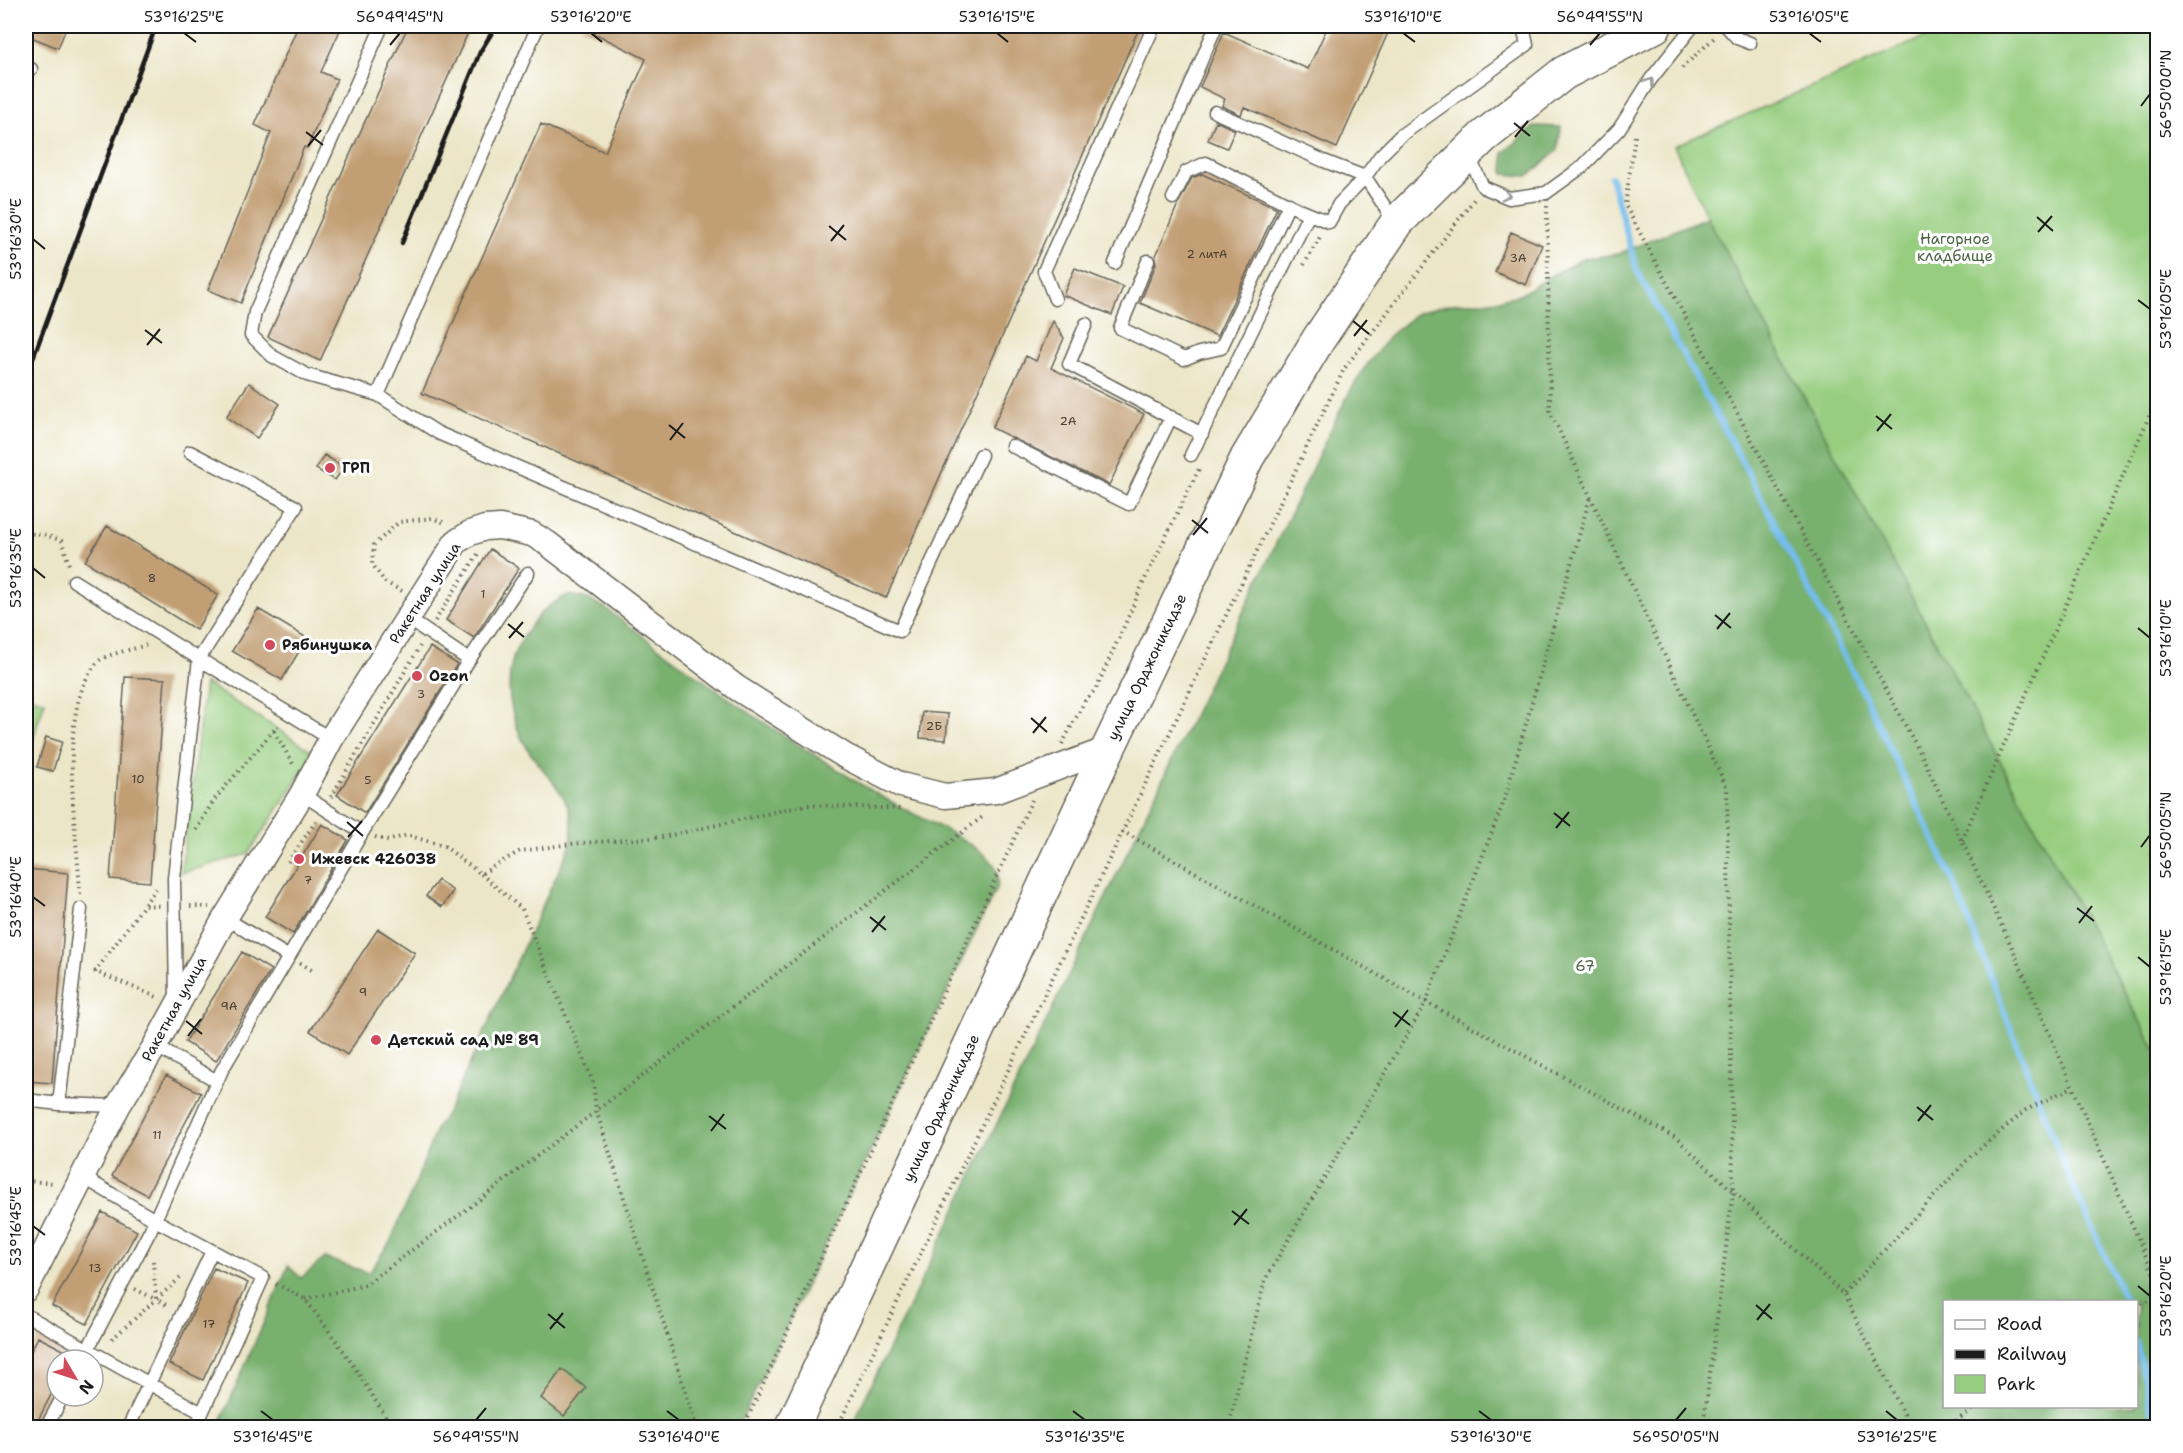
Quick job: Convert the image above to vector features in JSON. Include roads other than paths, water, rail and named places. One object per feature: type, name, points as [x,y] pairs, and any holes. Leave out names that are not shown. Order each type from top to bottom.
[{"type":"main road","name":"улица Орджоникидзе","points":[[792,1428],[1108,748],[1246,458],[1318,340],[1398,221],[1483,137],[1564,73],[1655,26]]},
{"type":"street","name":"Ракетная улица","points":[[26,1289],[118,1106],[155,1046],[225,918],[413,609],[456,542],[470,533],[484,528],[500,528],[532,534],[547,543],[737,688],[845,756],[902,786],[945,796],[996,791],[1108,748]]},
{"type":"lane","points":[[382,26],[255,312],[251,335],[272,356],[307,375],[378,395],[438,433],[900,631],[981,455]]},
{"type":"lane","points":[[378,395],[538,26]]},
{"type":"lane","points":[[1055,299],[1044,270],[1154,26]]},
{"type":"lane","points":[[1115,262],[1216,26]]},
{"type":"lane","points":[[1173,198],[1186,172],[1206,163],[1329,222],[1339,204],[1400,136],[1527,45],[1523,26]]},
{"type":"lane","points":[[1483,137],[1472,163],[1483,187],[1509,198],[1546,193],[1582,167],[1619,129],[1651,79],[1693,26]]},
{"type":"lane","points":[[1726,26],[1737,38],[1750,43]]},
{"type":"lane","points":[[1215,112],[1365,177],[1389,213],[1398,221]]},
{"type":"lane","points":[[1148,261],[1120,328],[1184,359],[1221,348],[1289,204]]},
{"type":"lane","points":[[1191,455],[1309,213]]},
{"type":"lane","points":[[1086,324],[1069,364],[1202,434]]},
{"type":"lane","points":[[1012,446],[1129,504],[1171,417]]},
{"type":"lane","points":[[177,1006],[174,878],[199,659],[296,507],[190,452]]},
{"type":"lane","points":[[93,1348],[122,1283],[153,1225],[217,1081],[362,833],[469,660],[528,573]]},
{"type":"lane","points":[[74,581],[332,739]]},
{"type":"lane","points":[[413,609],[469,660]]},
{"type":"lane","points":[[302,794],[362,833]]},
{"type":"lane","points":[[59,1104],[81,909]]},
{"type":"lane","points":[[225,918],[289,957]]},
{"type":"lane","points":[[155,1046],[217,1081]]},
{"type":"lane","points":[[26,1100],[59,1104],[118,1106]]},
{"type":"lane","points":[[81,1181],[153,1225],[212,1251],[263,1278],[196,1428]]},
{"type":"lane","points":[[128,1428],[212,1251]]},
{"type":"lane","points":[[26,1315],[86,1348]]},
{"type":"lane","points":[[105,1358],[202,1413]]},
{"type":"lane","points":[[46,1428],[57,1408]]},
{"type":"waterway","points":[[1611,177],[1637,271],[1737,452],[1860,686],[1952,878],[2066,1170],[2125,1300]]},
{"type":"waterway","points":[[2138,1350],[2156,1428]]},
{"type":"railway","points":[[26,377],[156,26]]},
{"type":"railway","points":[[402,243],[480,52],[496,26]]},
{"type":"place","name":"ГРП","points":[[330,468]]},
{"type":"place","name":"Рябинушка","points":[[270,645]]},
{"type":"place","name":"Ozon","points":[[417,676]]},
{"type":"place","name":"Ижевск 426038","points":[[299,859]]},
{"type":"place","name":"Детский сад № 89","points":[[376,1040]]},
{"type":"park label","name":"Нагорное кладбище","points":[[1955,248]]},
{"type":"park label","name":"67","points":[[1585,966]]}]
